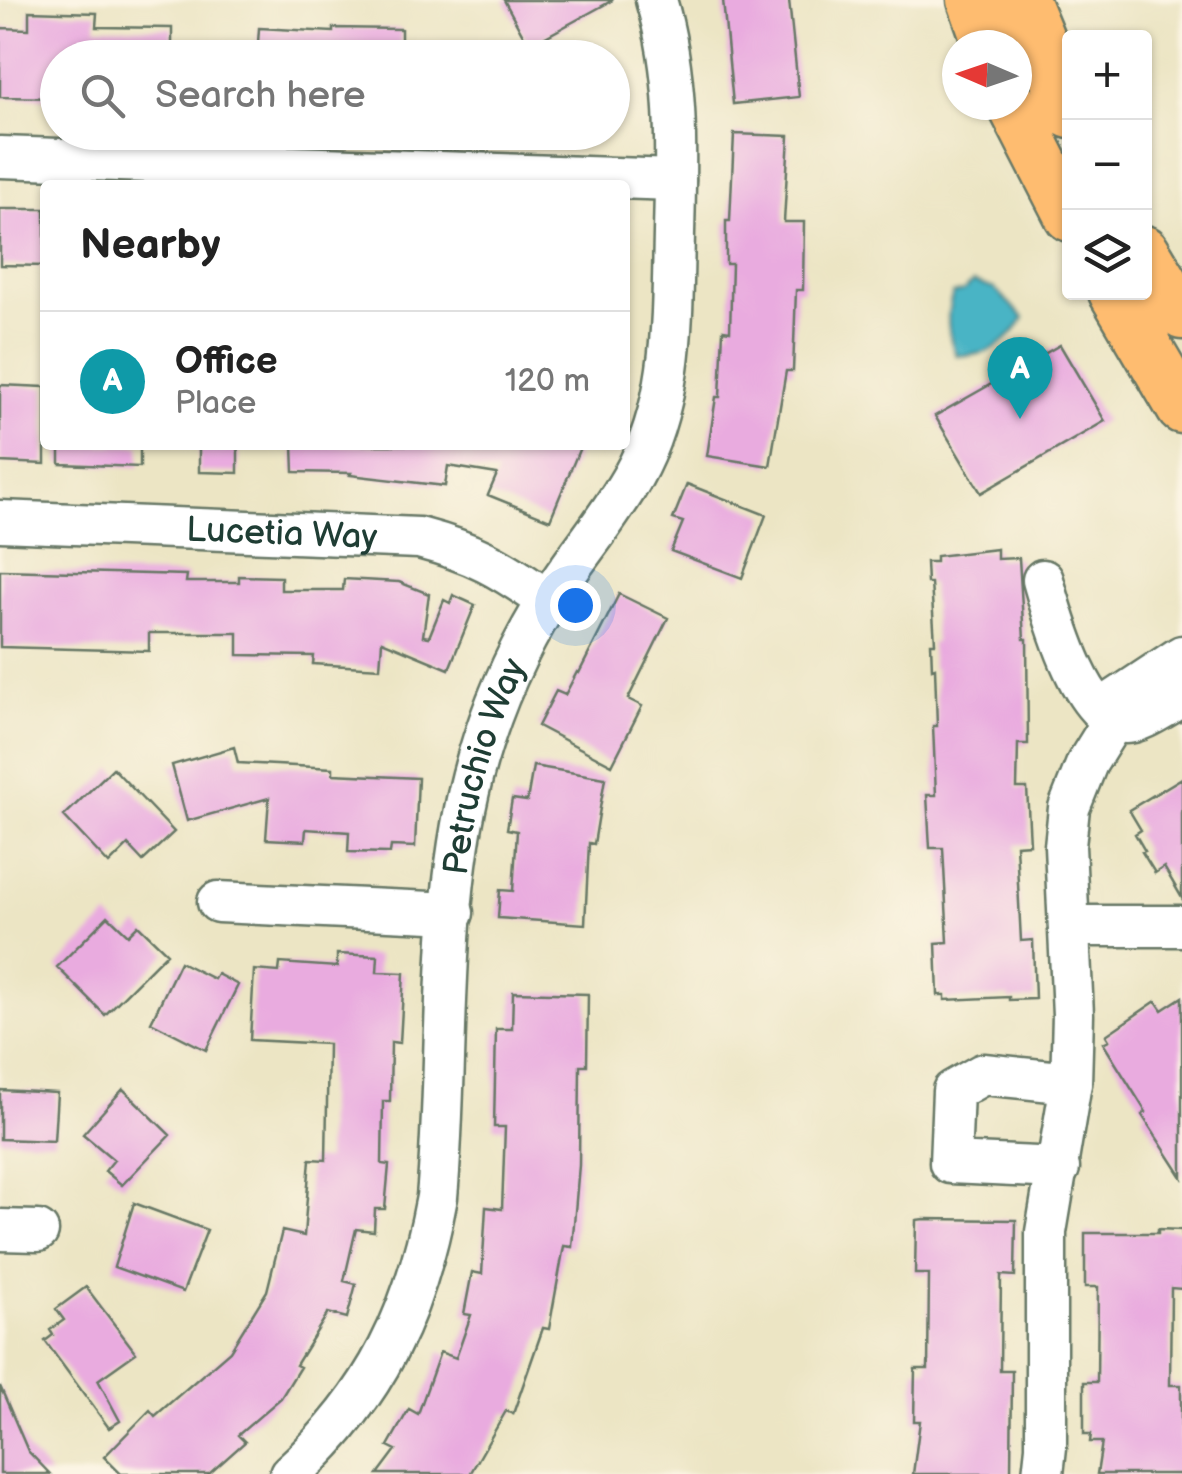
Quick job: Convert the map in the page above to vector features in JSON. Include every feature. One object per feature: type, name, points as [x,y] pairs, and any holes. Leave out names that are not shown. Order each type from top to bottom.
[{"type":"main road","points":[[973,0],[984,30]]},
{"type":"main road","points":[[1023,0],[1062,94]]},
{"type":"main road","points":[[1021,120],[1067,210]]},
{"type":"main road","points":[[1152,264],[1182,314]]},
{"type":"main road","points":[[1119,300],[1182,408]]},
{"type":"street","name":"Petruchio Way","points":[[290,1474],[325,1441],[367,1388],[386,1358],[419,1276],[437,1197],[453,913],[461,827],[478,756],[514,663],[548,601],[620,498],[647,448],[656,420],[669,360],[675,180],[671,61],[656,0]]},
{"type":"street","points":[[0,157],[675,180]]},
{"type":"street","name":"Lucetia Way","points":[[0,521],[418,538],[464,550],[504,570],[548,601]]},
{"type":"street","points":[[1043,580],[1058,632],[1084,692],[1113,720],[1130,724],[1182,696]]},
{"type":"street","points":[[1043,1474],[1046,1232],[1071,1083],[1065,846],[1069,808],[1087,763],[1113,720],[1114,702],[1182,656]]},
{"type":"street","points":[[218,902],[453,913]]},
{"type":"street","points":[[1069,926],[1182,926]]},
{"type":"street","points":[[1059,1168],[950,1163],[953,1091],[983,1074],[1071,1083]]},
{"type":"water","points":[[973,282],[995,289],[1024,318],[996,347],[977,354],[956,355],[948,325],[949,309],[953,294],[964,291]]},
{"type":"building","points":[[504,0],[613,0],[540,40],[526,40]]},
{"type":"building","points":[[723,0],[789,0],[799,97],[733,104]]},
{"type":"building","points":[[29,11],[97,13],[96,27],[172,28],[172,40],[40,40],[40,98],[0,97],[0,28],[29,29]]},
{"type":"building","points":[[259,28],[333,32],[333,28],[401,29],[401,40],[258,40]]},
{"type":"building","points":[[734,134],[789,136],[784,222],[804,222],[803,290],[796,290],[793,371],[786,371],[770,466],[707,456],[716,397],[720,397],[723,330],[730,331],[732,264],[726,264],[726,221],[730,221]]},
{"type":"building","points":[[0,209],[40,209],[40,266],[0,265]]},
{"type":"building","points":[[1060,345],[1105,421],[981,493],[935,416]]},
{"type":"building","points":[[0,385],[40,387],[40,450],[45,450],[45,464],[0,462]]},
{"type":"building","points":[[60,450],[140,450],[140,467],[60,464]]},
{"type":"building","points":[[199,450],[238,450],[238,473],[199,472]]},
{"type":"building","points":[[293,450],[579,450],[550,520],[488,495],[497,474],[448,466],[445,486],[351,473],[294,472]]},
{"type":"building","points":[[687,484],[766,515],[742,578],[671,551],[683,522],[673,519]]},
{"type":"building","points":[[997,549],[997,559],[1019,558],[1027,639],[1028,744],[1018,744],[1017,788],[1027,788],[1030,844],[1016,845],[1021,941],[1033,940],[1035,999],[945,1000],[945,995],[938,995],[936,943],[948,942],[943,848],[930,848],[927,795],[936,795],[933,726],[937,726],[931,583],[927,583],[926,562],[936,562],[936,556]]},
{"type":"building","points":[[0,570],[187,575],[186,582],[239,582],[239,576],[281,577],[281,590],[343,590],[344,579],[399,582],[429,594],[423,636],[429,637],[444,600],[450,603],[453,595],[475,605],[449,669],[382,641],[380,668],[313,664],[314,656],[238,655],[238,633],[149,633],[149,651],[0,647]]},
{"type":"building","points":[[619,594],[668,618],[628,699],[642,706],[612,765],[538,726],[556,691],[565,695],[579,673]]},
{"type":"building","points":[[234,747],[238,763],[333,768],[333,774],[418,778],[415,847],[391,846],[390,853],[348,852],[349,832],[306,829],[305,841],[266,839],[269,798],[187,821],[172,765]]},
{"type":"building","points":[[533,766],[605,778],[594,844],[589,843],[585,924],[498,918],[500,890],[513,891],[517,831],[507,829],[512,799],[527,801]]},
{"type":"building","points":[[113,768],[174,832],[143,861],[128,845],[109,864],[64,816]]},
{"type":"building","points":[[1182,778],[1182,898],[1164,867],[1155,873],[1142,852],[1145,851],[1135,834],[1141,830],[1129,810]]},
{"type":"building","points":[[108,916],[128,935],[138,925],[167,953],[105,1015],[57,967]]},
{"type":"building","points":[[337,954],[378,956],[377,972],[404,973],[400,1043],[391,1042],[390,1101],[383,1101],[382,1164],[389,1165],[385,1209],[375,1209],[374,1231],[356,1229],[344,1281],[356,1284],[347,1318],[328,1313],[281,1398],[238,1435],[245,1442],[209,1474],[121,1474],[104,1457],[150,1410],[155,1416],[230,1351],[267,1291],[282,1231],[304,1236],[310,1159],[326,1160],[328,1044],[250,1040],[254,970],[279,972],[280,963],[337,967]]},
{"type":"building","points":[[180,962],[214,979],[217,974],[238,985],[206,1050],[151,1022]]},
{"type":"building","points":[[513,992],[588,994],[587,1065],[580,1065],[579,1165],[572,1247],[564,1246],[549,1329],[543,1328],[513,1414],[506,1411],[470,1474],[378,1474],[396,1450],[388,1446],[409,1409],[418,1414],[440,1352],[456,1358],[471,1315],[464,1314],[472,1272],[482,1274],[486,1207],[502,1209],[505,1127],[494,1127],[496,1029],[512,1029]]},
{"type":"building","points":[[1182,997],[1182,1177],[1103,1043],[1109,1040],[1106,1035],[1156,1001],[1162,1010]]},
{"type":"building","points":[[123,1089],[170,1135],[122,1185],[105,1171],[114,1160],[83,1134]]},
{"type":"building","points":[[0,1090],[57,1093],[54,1141],[0,1139]]},
{"type":"building","points":[[134,1203],[207,1230],[183,1292],[114,1267]]},
{"type":"building","points":[[916,1220],[1016,1220],[1015,1276],[1001,1275],[1000,1371],[1012,1371],[1011,1474],[913,1474],[920,1421],[914,1421],[915,1369],[928,1369],[929,1274],[915,1274]]},
{"type":"building","points":[[1158,1229],[1182,1230],[1182,1289],[1171,1288],[1170,1385],[1181,1385],[1181,1474],[1097,1474],[1102,1442],[1090,1442],[1091,1434],[1084,1434],[1084,1382],[1097,1382],[1098,1287],[1085,1287],[1085,1233],[1158,1233]]},
{"type":"building","points":[[86,1287],[136,1353],[98,1380],[120,1421],[109,1428],[45,1341],[53,1335],[50,1330],[64,1320],[56,1309]]},
{"type":"building","points":[[0,1386],[28,1451],[50,1474],[0,1474]]},
{"type":"place","name":"Office","points":[[1020,419]]}]
